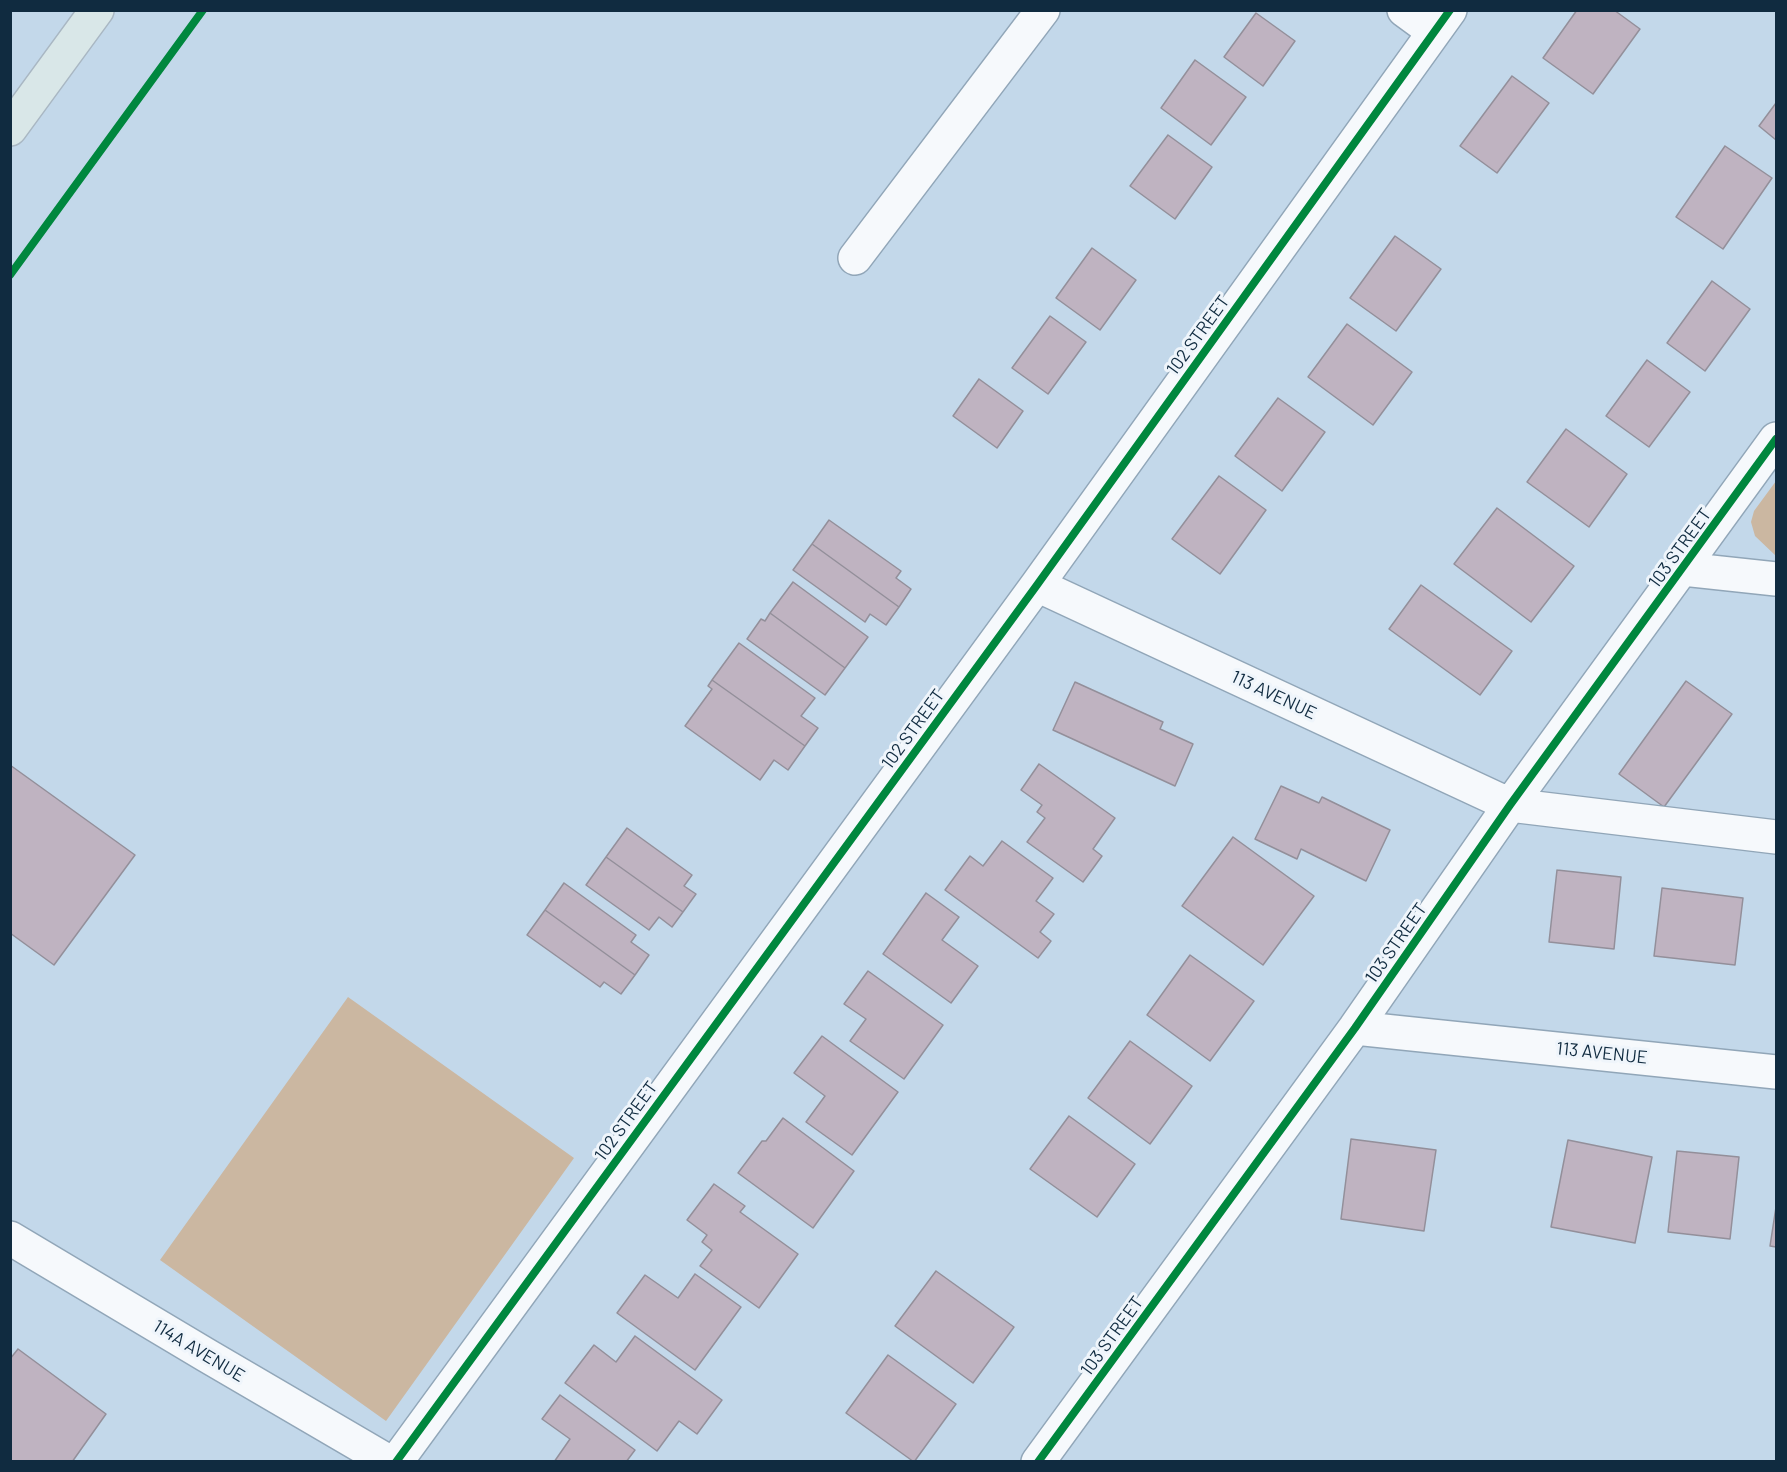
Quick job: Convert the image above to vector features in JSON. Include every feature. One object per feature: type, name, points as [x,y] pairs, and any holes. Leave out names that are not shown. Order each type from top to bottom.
[{"type":"main road","points":[[10,129],[97,10]]},
{"type":"street","points":[[855,258],[1042,10]]},
{"type":"street","points":[[1404,10],[1442,21]]},
{"type":"street","name":"102 STREET","points":[[396,1461],[1037,585],[1442,21]]},
{"type":"street","name":"103 STREET","points":[[1038,1461],[1356,1028],[1510,805],[1776,439]]},
{"type":"street","points":[[1683,569],[1776,579]]},
{"type":"street","name":"113 AVENUE","points":[[1037,585],[1510,805],[1776,837]]},
{"type":"street","name":"113 AVENUE","points":[[1356,1028],[1776,1072]]},
{"type":"street","name":"114A AVENUE","points":[[10,1238],[389,1461]]},
{"type":"shaded area","points":[[1776,481],[1776,556],[1755,536],[1751,522],[1754,511]]},
{"type":"shaded area","points":[[348,997],[574,1158],[386,1421],[160,1260]]},
{"type":"building","points":[[1577,10],[1614,10],[1640,29],[1593,94],[1543,58]]},
{"type":"building","points":[[1256,13],[1295,41],[1263,86],[1224,57]]},
{"type":"building","points":[[1195,60],[1246,97],[1211,145],[1161,108]]},
{"type":"building","points":[[1512,76],[1549,103],[1497,173],[1460,146]]},
{"type":"building","points":[[1776,103],[1776,140],[1759,126]]},
{"type":"building","points":[[1168,135],[1212,167],[1175,219],[1130,186]]},
{"type":"building","points":[[1725,146],[1772,178],[1723,249],[1676,217]]},
{"type":"building","points":[[1395,236],[1441,269],[1396,331],[1350,298]]},
{"type":"building","points":[[1092,248],[1136,280],[1100,330],[1056,298]]},
{"type":"building","points":[[1712,281],[1750,309],[1705,371],[1667,343]]},
{"type":"building","points":[[1050,316],[1086,342],[1048,394],[1012,368]]},
{"type":"building","points":[[1347,324],[1412,372],[1373,425],[1308,377]]},
{"type":"building","points":[[1647,360],[1690,392],[1649,447],[1606,416]]},
{"type":"building","points":[[979,379],[1023,411],[997,448],[953,416]]},
{"type":"building","points":[[1278,398],[1325,432],[1282,491],[1235,456]]},
{"type":"building","points":[[1566,429],[1627,474],[1589,527],[1527,482]]},
{"type":"building","points":[[1219,476],[1266,510],[1220,574],[1172,539]]},
{"type":"building","points":[[1497,508],[1574,566],[1531,622],[1454,564]]},
{"type":"building","points":[[829,520],[901,571],[896,578],[911,589],[899,607],[812,544]]},
{"type":"building","points":[[812,544],[899,607],[886,625],[870,614],[865,622],[793,570]]},
{"type":"building","points":[[793,582],[868,637],[845,668],[770,613]]},
{"type":"building","points":[[1421,585],[1512,651],[1480,695],[1389,629]]},
{"type":"building","points":[[770,613],[845,668],[825,695],[747,639],[761,619],[765,621]]},
{"type":"building","points":[[739,643],[815,698],[801,716],[818,728],[805,746],[712,680]]},
{"type":"building","points":[[712,680],[805,746],[788,770],[774,760],[760,780],[685,726],[712,689],[708,686]]},
{"type":"building","points":[[1686,681],[1732,714],[1664,807],[1619,774]]},
{"type":"building","points":[[1075,682],[1163,722],[1160,729],[1193,744],[1175,786],[1053,730]]},
{"type":"building","points":[[1039,764],[1115,818],[1093,849],[1102,856],[1083,882],[1027,842],[1045,818],[1037,812],[1042,805],[1021,790]]},
{"type":"building","points":[[10,765],[135,855],[54,965],[10,933]]},
{"type":"building","points":[[1281,786],[1319,803],[1322,797],[1390,830],[1366,881],[1301,849],[1297,859],[1255,839]]},
{"type":"building","points":[[627,828],[692,875],[684,886],[696,894],[683,912],[606,857]]},
{"type":"building","points":[[1233,837],[1314,896],[1263,965],[1182,906]]},
{"type":"building","points":[[1002,841],[1053,878],[1036,901],[1054,914],[1040,932],[1051,941],[1038,958],[945,890],[970,856],[983,866]]},
{"type":"building","points":[[606,857],[683,912],[672,927],[659,917],[649,930],[586,885]]},
{"type":"building","points":[[1557,870],[1621,877],[1614,949],[1549,942]]},
{"type":"building","points":[[564,883],[636,935],[631,942],[649,955],[635,975],[545,910]]},
{"type":"building","points":[[1662,888],[1743,898],[1735,965],[1654,956]]},
{"type":"building","points":[[926,893],[959,917],[942,940],[978,966],[951,1003],[883,954]]},
{"type":"building","points":[[545,910],[635,975],[621,994],[604,982],[600,987],[527,935]]},
{"type":"building","points":[[1190,955],[1254,1001],[1210,1061],[1147,1015]]},
{"type":"building","points":[[868,971],[943,1025],[904,1079],[850,1041],[866,1019],[844,1004]]},
{"type":"building","points":[[822,1036],[898,1092],[852,1155],[806,1122],[825,1096],[794,1073]]},
{"type":"building","points":[[1130,1041],[1192,1086],[1150,1144],[1088,1098]]},
{"type":"building","points":[[1069,1116],[1135,1164],[1097,1217],[1030,1169]]},
{"type":"building","points":[[783,1118],[854,1171],[813,1228],[738,1173]]},
{"type":"building","points":[[1351,1139],[1436,1150],[1424,1231],[1341,1219]]},
{"type":"building","points":[[1568,1140],[1652,1157],[1635,1243],[1551,1227]]},
{"type":"building","points":[[1677,1151],[1739,1157],[1730,1239],[1668,1232]]},
{"type":"building","points":[[714,1184],[745,1206],[740,1212],[798,1254],[759,1308],[700,1266],[712,1250],[702,1242],[707,1235],[687,1220]]},
{"type":"building","points":[[1776,1207],[1776,1247],[1770,1246]]},
{"type":"building","points":[[936,1271],[1014,1327],[973,1383],[895,1326]]},
{"type":"building","points":[[695,1274],[741,1307],[695,1370],[617,1313],[645,1275],[678,1298]]},
{"type":"building","points":[[635,1336],[722,1400],[697,1434],[679,1421],[657,1451],[565,1383],[594,1345],[616,1362]]},
{"type":"building","points":[[18,1349],[106,1414],[72,1462],[10,1462],[10,1359]]},
{"type":"building","points":[[888,1355],[956,1404],[914,1462],[846,1413]]},
{"type":"building","points":[[560,1395],[635,1450],[626,1462],[554,1462],[570,1439],[542,1419]]},
{"type":"cycle path","points":[[10,275],[203,10]]},
{"type":"cycle path","points":[[396,1462],[1037,585],[1450,10]]},
{"type":"cycle path","points":[[1038,1462],[1355,1028],[1510,805],[1776,439]]}]
